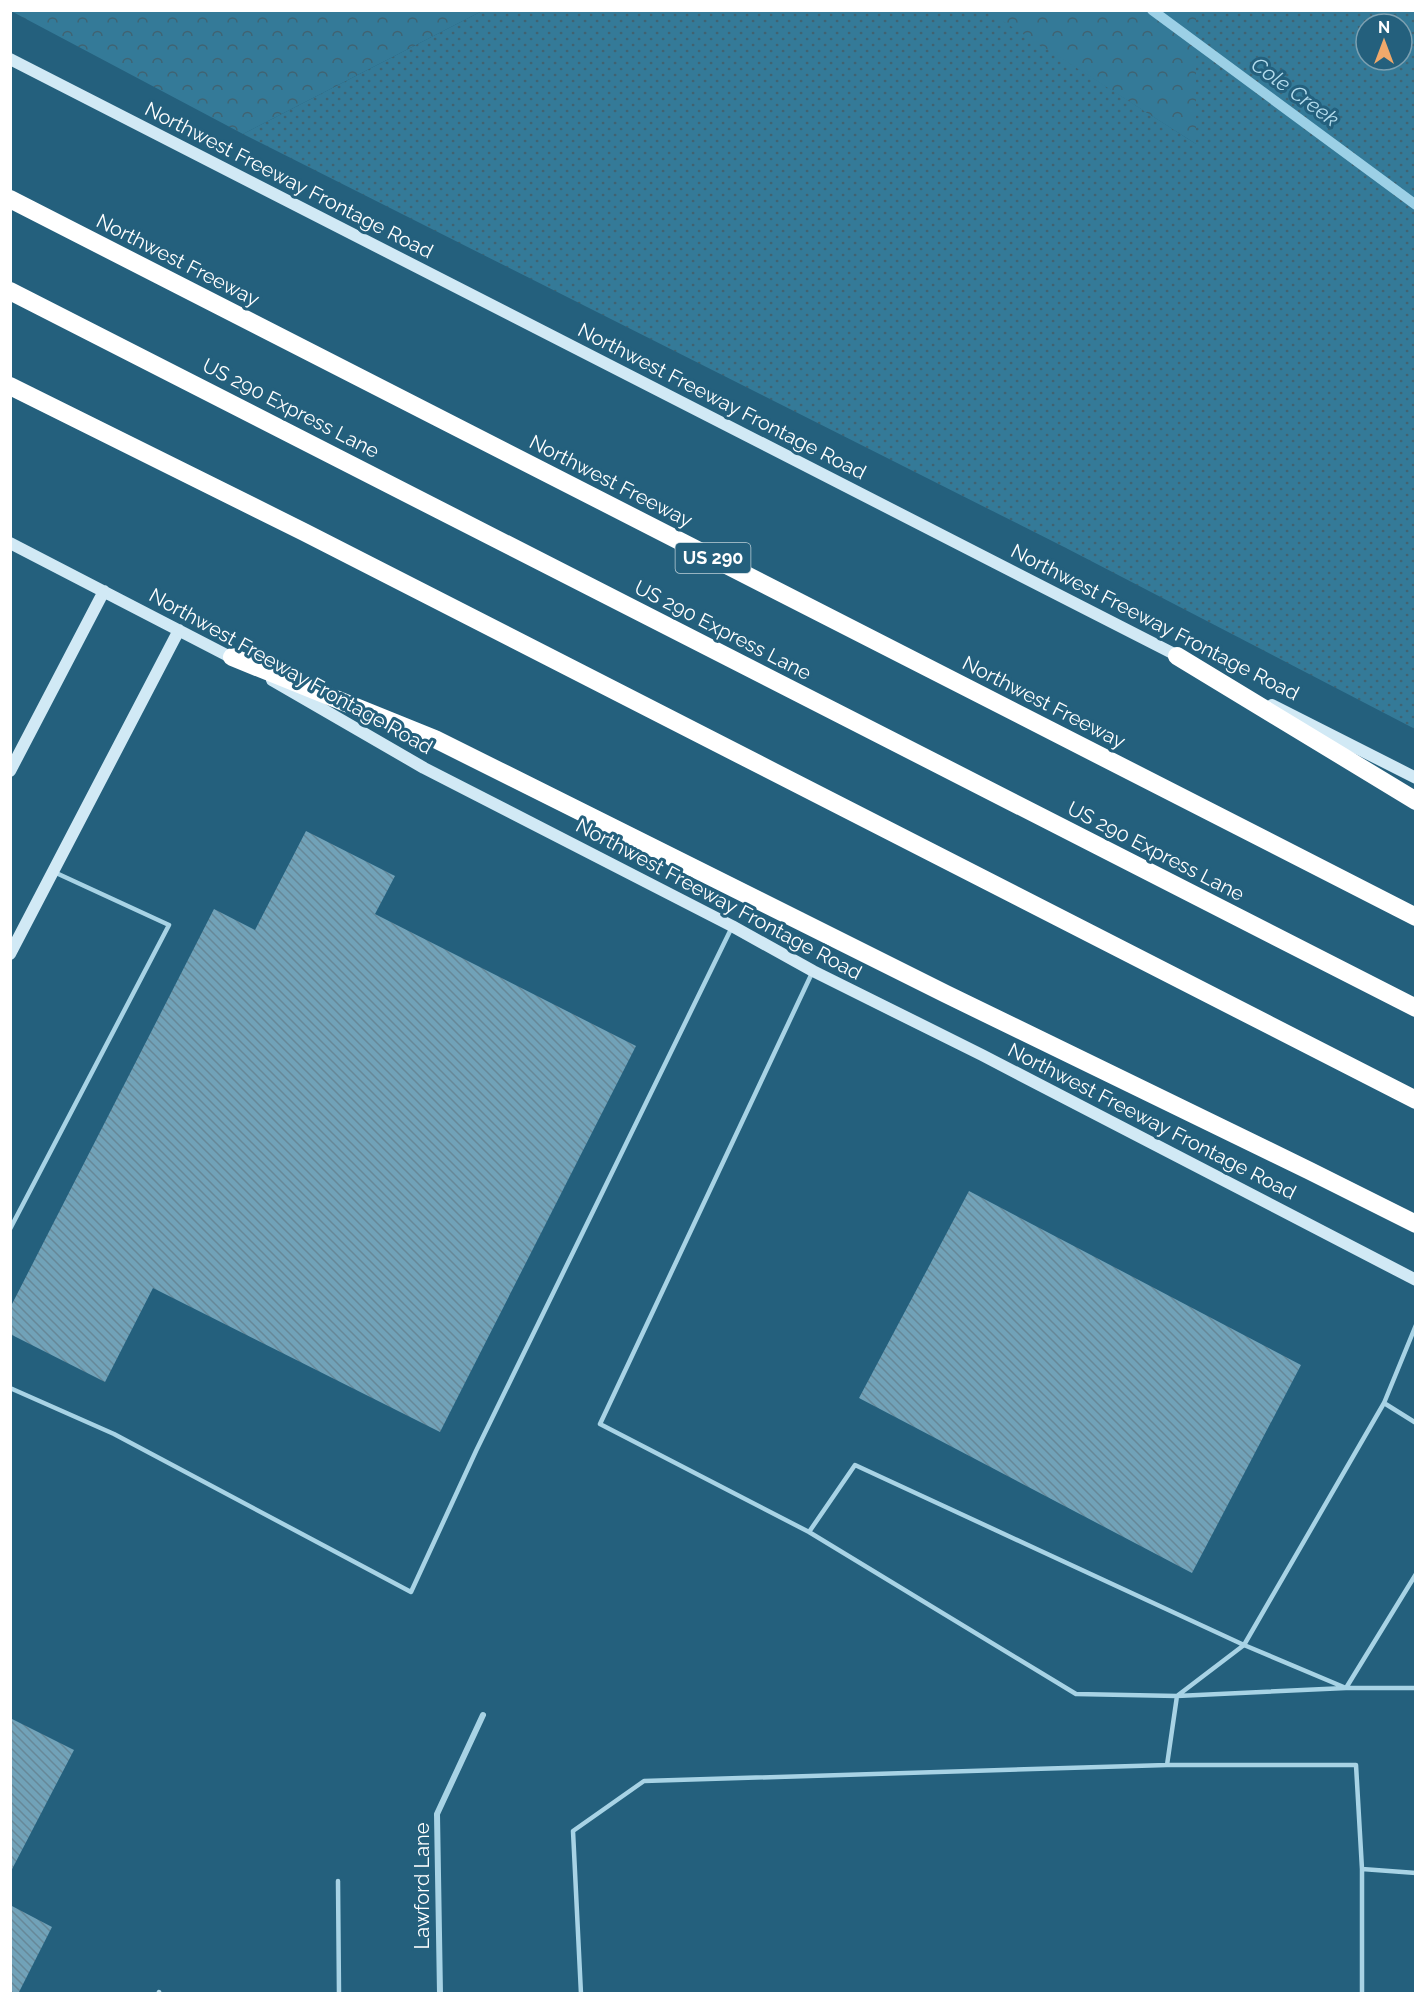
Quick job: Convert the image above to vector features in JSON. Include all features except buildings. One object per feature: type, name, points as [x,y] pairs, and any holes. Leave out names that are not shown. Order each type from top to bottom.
[{"type":"highway","name":"Northwest Freeway","points":[[10,200],[1416,917]]},
{"type":"highway","name":"US 290 Express Lane","points":[[10,291],[1416,1008]]},
{"type":"highway","points":[[10,386],[304,532],[1416,1100]]},
{"type":"highway","points":[[1177,656],[1416,801]]},
{"type":"highway","points":[[232,657],[435,739],[1416,1224]]},
{"type":"main road","name":"Northwest Freeway Frontage Road","points":[[10,59],[1416,778]]},
{"type":"main road","name":"Northwest Freeway Frontage Road","points":[[10,543],[232,657],[424,768],[732,926],[813,971],[982,1055],[1416,1280]]},
{"type":"main road","points":[[10,771],[104,591]]},
{"type":"main road","points":[[10,954],[179,630]]},
{"type":"street","name":"Lawford Lane","points":[[440,1994],[437,1815],[483,1715]]},
{"type":"lane","points":[[10,1229],[169,925],[54,872]]},
{"type":"lane","points":[[10,1388],[114,1434],[411,1593],[476,1451],[732,926]]},
{"type":"lane","points":[[813,971],[600,1424],[809,1532],[1076,1694],[1177,1696],[1346,1688],[1416,1688]]},
{"type":"lane","points":[[1167,1765],[1177,1696],[1244,1645],[1384,1403],[1416,1325]]},
{"type":"lane","points":[[1384,1403],[1416,1423]]},
{"type":"lane","points":[[809,1532],[855,1464],[1244,1645],[1346,1688]]},
{"type":"lane","points":[[1346,1688],[1416,1574]]},
{"type":"lane","points":[[581,1994],[573,1831],[644,1780],[1167,1765],[1356,1765],[1362,1869],[1362,1994]]},
{"type":"lane","points":[[1362,1869],[1416,1874]]},
{"type":"lane","points":[[338,1881],[339,1994]]},
{"type":"green space","points":[[987,10],[1196,144],[1196,11],[1415,11],[1415,729],[1066,548],[243,134],[482,11]]},
{"type":"green space","points":[[11,11],[482,11],[243,134]]},
{"type":"green space","points":[[987,11],[1196,11],[1196,144]]},
{"type":"waterway","name":"Cole Creek","points":[[1152,10],[1416,205]]}]
